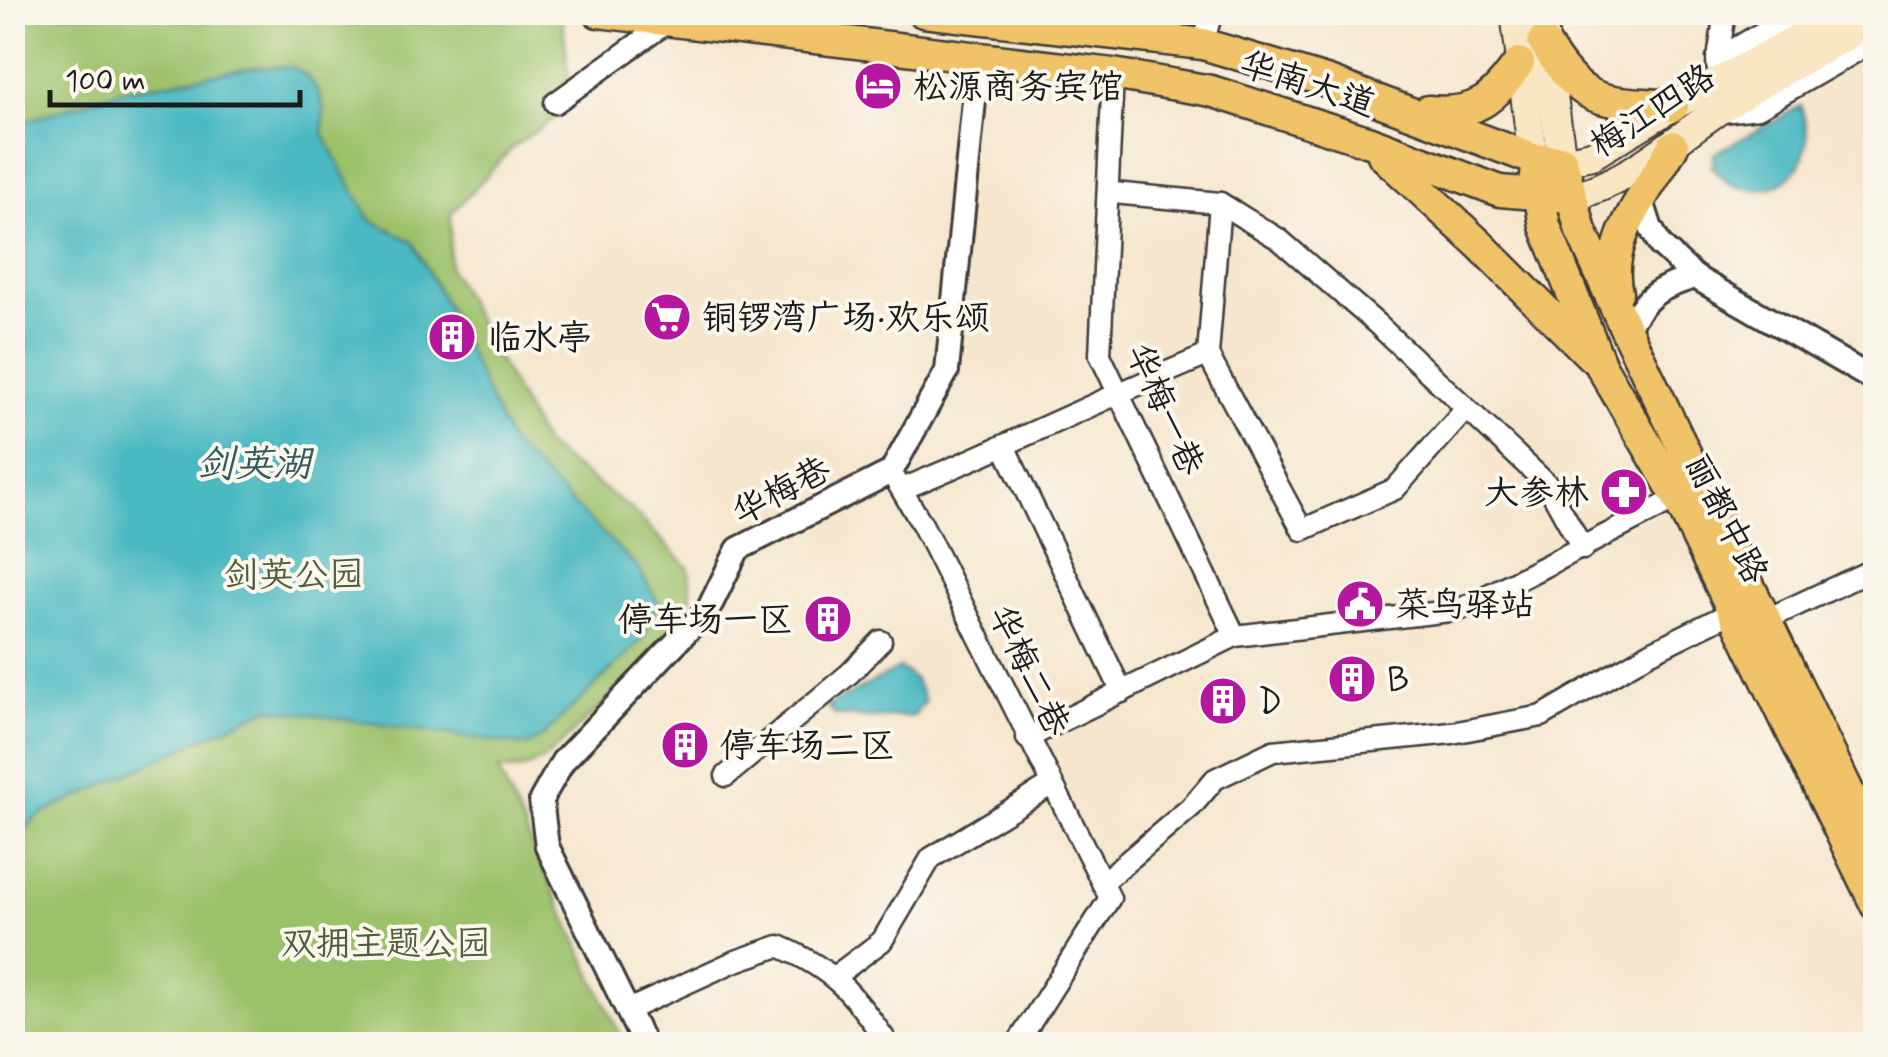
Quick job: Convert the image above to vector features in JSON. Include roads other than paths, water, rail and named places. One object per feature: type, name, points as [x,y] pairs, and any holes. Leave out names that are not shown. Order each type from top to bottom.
[{"type":"main road","name":"华南大道","points":[[598,12],[669,22],[716,20],[1212,91],[1370,142],[1500,191],[1571,197]]},
{"type":"main road","name":"华南大道","points":[[922,12],[1203,44],[1326,80],[1548,160]]},
{"type":"main road","points":[[1515,12],[1519,63],[1548,160]]},
{"type":"main road","name":"梅江四路","points":[[1548,160],[1592,155],[1673,106],[1716,71],[1846,12]]},
{"type":"main road","name":"梅江四路","points":[[1571,197],[1597,190],[1672,146],[1715,112],[1876,19]]},
{"type":"main road","points":[[1542,27],[1548,160]]},
{"type":"main road","points":[[1542,27],[1563,74],[1578,88],[1614,101],[1673,106]]},
{"type":"main road","points":[[1403,109],[1463,111],[1489,102],[1519,63]]},
{"type":"main road","points":[[1370,142],[1601,366]]},
{"type":"main road","points":[[1626,330],[1615,285],[1614,261],[1622,234],[1672,146]]},
{"type":"main road","name":"丽都中路","points":[[1548,160],[1538,196],[1545,226],[1601,366],[1678,498],[1876,905]]},
{"type":"main road","name":"丽都中路","points":[[1548,160],[1571,197],[1581,231],[1626,330],[1876,850]]},
{"type":"street","points":[[1203,44],[1212,12]]},
{"type":"street","points":[[1716,71],[1726,12]]},
{"type":"street","points":[[1716,71],[1797,12]]},
{"type":"street","points":[[555,103],[669,22]]},
{"type":"street","points":[[1715,112],[1758,108],[1876,40]]},
{"type":"street","points":[[897,481],[947,371],[978,60]]},
{"type":"street","name":"华梅一巷","points":[[1113,74],[1100,355],[1234,636]]},
{"type":"street","points":[[1113,193],[1220,203],[1280,240],[1377,324],[1547,484],[1582,548]]},
{"type":"street","points":[[1642,201],[1660,245],[1695,277],[1876,381]]},
{"type":"street","points":[[1220,203],[1208,355],[1302,530],[1395,489],[1466,409]]},
{"type":"street","points":[[1626,330],[1646,299],[1669,285],[1695,277]]},
{"type":"street","points":[[897,481],[1005,448],[1120,392],[1208,355]]},
{"type":"street","points":[[1005,448],[1122,692]]},
{"type":"street","name":"华梅二巷","points":[[897,481],[1106,890]]},
{"type":"street","name":"华梅巷","points":[[644,1044],[547,846],[541,800],[563,762],[709,608],[738,550],[897,481]]},
{"type":"street","points":[[1027,738],[1234,636],[1459,610],[1678,498]]},
{"type":"street","points":[[1763,621],[1876,568]]},
{"type":"street","points":[[1017,1044],[1106,890],[1191,807],[1215,778],[1273,752],[1452,733],[1542,716],[1651,652],[1732,612]]},
{"type":"street","points":[[726,776],[850,674],[882,640]]},
{"type":"street","points":[[834,977],[882,941],[931,858],[1052,785]]},
{"type":"street","points":[[628,1010],[733,962],[779,946],[814,962],[834,977],[855,996],[888,1044]]},
{"type":"water","name":"剑英湖","points":[[254,67],[292,67],[305,74],[324,107],[323,133],[344,173],[370,219],[413,242],[510,443],[638,568],[658,602],[642,640],[542,737],[526,746],[268,708],[38,816],[13,841],[13,125],[119,91]]},
{"type":"water","points":[[1801,106],[1807,133],[1805,151],[1792,174],[1782,182],[1757,190],[1743,188],[1729,183],[1712,167],[1714,154]]},
{"type":"water","points":[[900,668],[915,680],[925,701],[914,716],[835,715],[827,706]]},
{"type":"place","name":"松源商务宾馆","points":[[878,86]]},
{"type":"place","name":"铜锣湾广场·欢乐颂","points":[[667,317]]},
{"type":"place","name":"临水亭","points":[[452,337]]},
{"type":"place","name":"大参林","points":[[1624,492]]},
{"type":"place","name":"菜鸟驿站","points":[[1360,604]]},
{"type":"place","name":"停车场一区","points":[[828,619]]},
{"type":"place","name":"B","points":[[1352,679]]},
{"type":"place","name":"D","points":[[1223,701]]},
{"type":"place","name":"停车场二区","points":[[685,745]]},
{"type":"park label","name":"剑英公园","points":[[294,574]]},
{"type":"park label","name":"双拥主题公园","points":[[386,943]]}]
